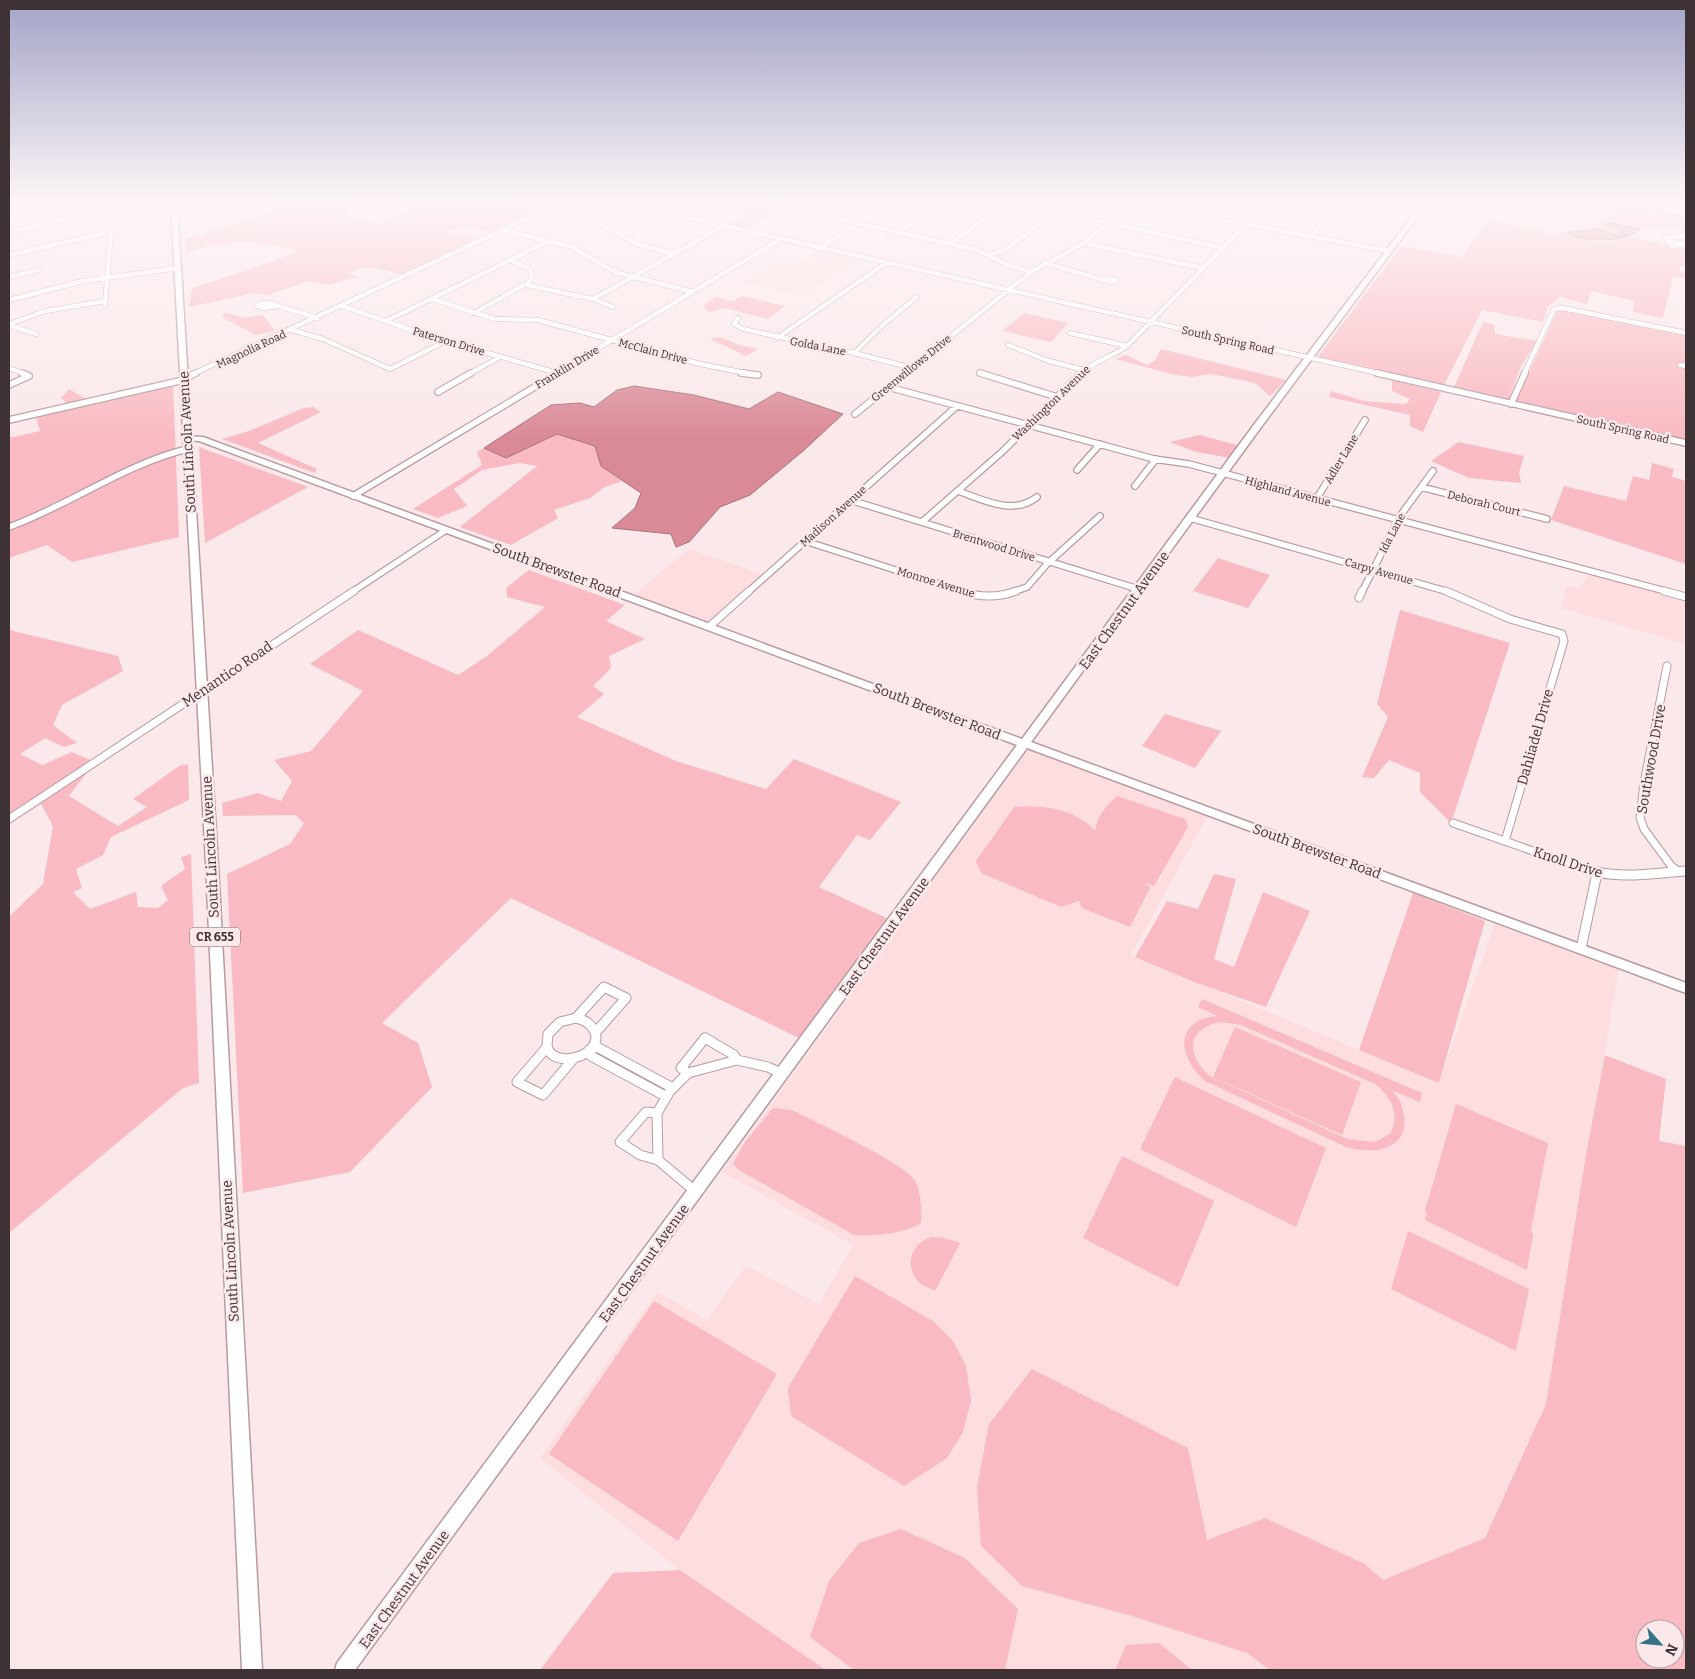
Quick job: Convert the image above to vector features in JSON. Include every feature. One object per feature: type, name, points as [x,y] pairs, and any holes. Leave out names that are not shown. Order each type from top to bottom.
[{"type":"main road","name":"South Lincoln Avenue","points":[[179,281],[252,1670]]},
{"type":"street","points":[[9,300],[87,281]]},
{"type":"street","points":[[9,325],[45,311],[105,303],[107,281]]},
{"type":"street","name":"Magnolia Road","points":[[9,420],[184,380],[395,281]]},
{"type":"street","points":[[386,321],[467,281]]},
{"type":"street","points":[[474,313],[526,285],[528,281]]},
{"type":"street","points":[[593,299],[625,281]]},
{"type":"street","points":[[650,281],[692,292]]},
{"type":"street","name":"Franklin Drive","points":[[353,496],[710,281]]},
{"type":"street","points":[[777,338],[859,281]]},
{"type":"street","name":"South Spring Road","points":[[969,281],[1686,444]]},
{"type":"street","name":"Greenwillows Drive","points":[[858,412],[1019,281]]},
{"type":"street","name":"Washington Avenue","points":[[922,522],[1028,425],[1089,364],[1118,353],[1127,346],[1190,281]]},
{"type":"street","name":"East Chestnut Avenue","points":[[344,1670],[1366,281]]},
{"type":"street","points":[[526,285],[593,299],[613,307]]},
{"type":"street","points":[[854,353],[884,324],[917,297]]},
{"type":"street","name":"McClain Drive","points":[[432,299],[495,319],[538,320],[720,368],[758,374]]},
{"type":"street","points":[[277,306],[317,318]]},
{"type":"street","name":"Paterson Drive","points":[[342,306],[446,341],[557,373]]},
{"type":"street","points":[[1511,404],[1554,308],[1563,308],[1686,332]]},
{"type":"street","name":"Golda Lane","points":[[738,318],[734,322],[739,328],[777,338],[854,353],[912,368]]},
{"type":"street","points":[[9,325],[36,334]]},
{"type":"street","points":[[292,330],[323,339],[390,369],[446,341]]},
{"type":"street","points":[[1070,333],[1127,346]]},
{"type":"street","points":[[1008,345],[1049,361],[1084,370]]},
{"type":"street","points":[[438,392],[500,357]]},
{"type":"street","points":[[9,368],[29,376],[9,385]]},
{"type":"street","points":[[979,373],[1057,397]]},
{"type":"street","name":"Highland Avenue","points":[[888,387],[1156,459],[1182,462],[1686,597]]},
{"type":"street","name":"Madison Avenue","points":[[710,626],[957,406]]},
{"type":"street","name":"Adler Lane","points":[[1317,498],[1365,420]]},
{"type":"street","name":"South Brewster Road","points":[[187,443],[200,439],[1686,988]]},
{"type":"street","points":[[9,527],[36,516],[150,459],[187,443]]},
{"type":"street","points":[[1077,470],[1100,444]]},
{"type":"street","points":[[1135,486],[1156,459]]},
{"type":"street","name":"Ida Lane","points":[[1359,598],[1398,520],[1432,472]]},
{"type":"street","name":"Deborah Court","points":[[1421,487],[1547,519]]},
{"type":"street","points":[[958,491],[999,504],[1016,507],[1028,505],[1037,497]]},
{"type":"street","name":"Brentwood Drive","points":[[850,500],[1138,589]]},
{"type":"street","name":"Monroe Avenue","points":[[805,540],[969,594],[982,596],[1006,595],[1027,587],[1049,562],[1100,516]]},
{"type":"street","name":"Carpy Avenue","points":[[1190,518],[1439,588],[1510,619],[1563,635]]},
{"type":"street","name":"Menantico Road","points":[[9,819],[446,530]]},
{"type":"street","name":"Dahliadel Drive","points":[[1505,841],[1564,641],[1563,635]]},
{"type":"street","name":"Southwood Drive","points":[[1667,666],[1644,783],[1640,816],[1644,829],[1676,872]]},
{"type":"street","name":"Knoll Drive","points":[[1453,823],[1597,874],[1615,875],[1686,871]]},
{"type":"street","points":[[1581,949],[1597,874]]},
{"type":"street","points":[[576,1018],[604,987],[626,998],[596,1032]]},
{"type":"street","points":[[574,1058],[557,1057],[547,1047],[546,1040],[553,1027],[567,1019],[576,1018],[588,1022],[596,1032],[596,1038],[589,1050],[591,1056],[665,1096]]},
{"type":"street","points":[[688,1073],[681,1068],[705,1038],[734,1054],[738,1060]]},
{"type":"street","points":[[547,1047],[517,1082],[543,1095],[574,1058],[597,1047],[671,1087]]},
{"type":"street","points":[[658,1160],[657,1113],[671,1087],[688,1073],[738,1060],[768,1067],[782,1074]]},
{"type":"street","points":[[657,1113],[646,1112],[620,1142],[640,1155],[658,1160],[696,1192]]},
{"type":"shaded area","points":[[212,281],[308,281],[268,295],[255,293],[189,307],[192,288]]},
{"type":"shaded area","points":[[311,281],[341,281],[331,285]]},
{"type":"shaded area","points":[[744,281],[825,281],[803,296]]},
{"type":"shaded area","points":[[1374,281],[1672,281],[1663,318],[1633,312],[1634,301],[1591,291],[1587,304],[1560,297],[1548,307],[1543,322],[1482,310],[1443,387],[1317,358]]},
{"type":"shaded area","points":[[743,296],[785,306],[768,319],[725,308],[708,312],[704,305],[716,297],[732,301]]},
{"type":"shaded area","points":[[1558,309],[1686,334],[1686,442],[1515,403]]},
{"type":"shaded area","points":[[224,312],[244,318],[263,315],[275,331],[256,335],[223,318]]},
{"type":"shaded area","points":[[1025,313],[1068,323],[1051,342],[1002,331]]},
{"type":"shaded area","points":[[1483,322],[1495,325],[1495,334],[1537,341],[1521,366],[1508,401],[1453,389]]},
{"type":"shaded area","points":[[721,337],[739,345],[758,349],[746,356],[710,339]]},
{"type":"shaded area","points":[[1161,349],[1286,380],[1270,396],[1255,383],[1211,374],[1191,377],[1171,374],[1116,359],[1126,355],[1147,365],[1155,360]]},
{"type":"shaded area","points":[[1392,380],[1441,392],[1423,432],[1410,426],[1410,415],[1329,397],[1331,391],[1364,401],[1406,404],[1410,399],[1392,391]]},
{"type":"shaded area","points":[[173,383],[179,537],[72,562],[47,545],[9,558],[9,438],[40,431],[35,414],[71,406],[61,398],[69,389],[89,401]]},
{"type":"shaded area","points":[[634,386],[694,395],[749,409],[778,392],[843,414],[803,451],[750,495],[720,507],[689,542],[676,547],[671,534],[612,528],[635,508],[641,493],[601,466],[595,446],[557,434],[506,458],[484,448],[551,405],[580,403],[594,407],[617,390]]},
{"type":"shaded area","points":[[313,407],[321,412],[258,443],[317,469],[315,473],[222,439],[249,431],[304,408]]},
{"type":"shaded area","points":[[557,434],[596,446],[601,466],[622,481],[603,488],[590,498],[554,510],[558,518],[511,545],[460,527],[537,466],[519,463],[482,470],[454,489],[467,506],[438,518],[413,509],[482,465],[477,452],[484,448],[506,458]]},
{"type":"shaded area","points":[[1199,435],[1237,445],[1230,458],[1196,452],[1170,442]]},
{"type":"shaded area","points":[[1459,442],[1524,456],[1519,473],[1521,483],[1469,478],[1431,461]]},
{"type":"shaded area","points":[[199,447],[308,487],[205,543]]},
{"type":"shaded area","points":[[1652,463],[1674,469],[1672,477],[1686,481],[1686,564],[1551,520],[1564,486],[1626,501],[1633,476],[1649,480]]},
{"type":"shaded area","points":[[689,549],[763,575],[708,623],[632,596]]},
{"type":"shaded area","points":[[1218,558],[1270,575],[1248,608],[1193,591]]},
{"type":"shaded area","points":[[529,570],[625,605],[606,621],[645,639],[609,656],[611,668],[593,686],[604,694],[577,717],[676,761],[766,789],[794,759],[901,802],[870,840],[857,835],[819,887],[895,922],[807,1042],[511,898],[382,1023],[418,1043],[432,1087],[350,1172],[243,1193],[227,874],[290,844],[304,823],[295,815],[223,816],[222,803],[258,793],[281,801],[292,781],[274,760],[311,751],[363,691],[310,664],[358,630],[458,675],[487,656],[545,607],[507,597],[506,588]]},
{"type":"shaded area","points":[[1592,571],[1686,596],[1686,644],[1561,608],[1567,586],[1579,588]]},
{"type":"shaded area","points":[[1400,610],[1510,643],[1451,823],[1420,792],[1420,773],[1389,760],[1374,778],[1362,777],[1388,717],[1377,704]]},
{"type":"shaded area","points":[[9,630],[118,656],[123,671],[62,705],[53,725],[77,743],[64,747],[45,738],[20,754],[42,765],[72,752],[95,762],[69,796],[118,826],[147,807],[133,799],[179,766],[188,764],[189,800],[111,837],[103,855],[76,869],[82,888],[73,892],[90,909],[136,892],[138,907],[158,908],[168,900],[161,886],[185,869],[181,857],[191,854],[199,1083],[183,1088],[9,1233],[9,962],[11,960],[9,957],[9,917],[43,884],[53,826],[41,804],[9,824]]},
{"type":"shaded area","points":[[1165,714],[1221,731],[1195,768],[1142,746]]},
{"type":"shaded area","points":[[1029,749],[1208,815],[1131,955],[1439,1083],[1495,923],[1619,967],[1546,1404],[1485,1538],[1383,1580],[1333,1670],[826,1670],[680,1570],[540,1458],[657,1292],[707,1320],[746,1266],[819,1304],[853,1245],[722,1172]]},
{"type":"shaded area","points":[[1117,796],[1185,819],[1188,827],[1154,886],[1146,883],[1150,888],[1130,927],[1082,908],[1079,901],[1061,907],[981,873],[976,861],[1014,807],[1058,810],[1078,817],[1095,831],[1100,816]]},
{"type":"shaded area","points":[[1214,874],[1236,879],[1214,959],[1234,967],[1263,892],[1310,911],[1266,1007],[1197,983],[1135,957],[1167,901],[1198,909]]},
{"type":"shaded area","points":[[1413,893],[1485,921],[1439,1083],[1359,1050]]},
{"type":"shaded area","points":[[1202,999],[1422,1093],[1420,1102],[1393,1091],[1401,1103],[1405,1122],[1403,1132],[1398,1140],[1390,1146],[1380,1149],[1358,1150],[1346,1147],[1205,1081],[1188,1060],[1184,1043],[1190,1028],[1198,1021],[1217,1016],[1198,1007]],"holes":[[[1220,1022],[1241,1025],[1375,1084],[1386,1095],[1393,1107],[1395,1120],[1390,1134],[1375,1142],[1347,1139],[1210,1076],[1202,1068],[1194,1052],[1193,1044],[1196,1037],[1201,1031]]]},
{"type":"shaded area","points":[[1235,1027],[1361,1082],[1342,1135],[1213,1077]]},
{"type":"shaded area","points":[[1605,1055],[1666,1079],[1659,1141],[1686,1146],[1686,1670],[1270,1670],[1247,1653],[1132,1616],[1022,1586],[981,1546],[977,1487],[989,1424],[1032,1369],[1188,1448],[1207,1540],[1265,1518],[1365,1564],[1383,1580],[1485,1538],[1546,1404],[1586,1155]]},
{"type":"shaded area","points":[[1175,1077],[1326,1148],[1296,1227],[1140,1149]]},
{"type":"shaded area","points":[[1456,1104],[1548,1143],[1531,1230],[1533,1235],[1527,1270],[1425,1220],[1427,1213],[1425,1211]]},
{"type":"shaded area","points":[[773,1108],[792,1110],[878,1154],[908,1173],[915,1181],[919,1191],[921,1223],[905,1230],[888,1234],[854,1235],[739,1170],[733,1164],[745,1142]]},
{"type":"shaded area","points":[[1122,1156],[1214,1201],[1178,1287],[1083,1238]]},
{"type":"shaded area","points":[[1408,1231],[1529,1289],[1516,1351],[1391,1289]]},
{"type":"shaded area","points":[[933,1237],[960,1243],[935,1291],[917,1280],[911,1267],[911,1260],[916,1248],[926,1239]]},
{"type":"shaded area","points":[[855,1276],[933,1321],[953,1341],[966,1366],[971,1401],[963,1432],[947,1458],[904,1486],[791,1416],[788,1388]]},
{"type":"shaded area","points":[[654,1301],[777,1374],[678,1541],[549,1454]]},
{"type":"shaded area","points":[[901,1529],[965,1558],[1018,1609],[1005,1670],[854,1670],[810,1637],[829,1581],[859,1543]]},
{"type":"shaded area","points":[[680,1570],[826,1670],[540,1670],[613,1573]]},
{"type":"shaded area","points":[[1159,1643],[1192,1670],[1115,1670],[1126,1645]]}]
